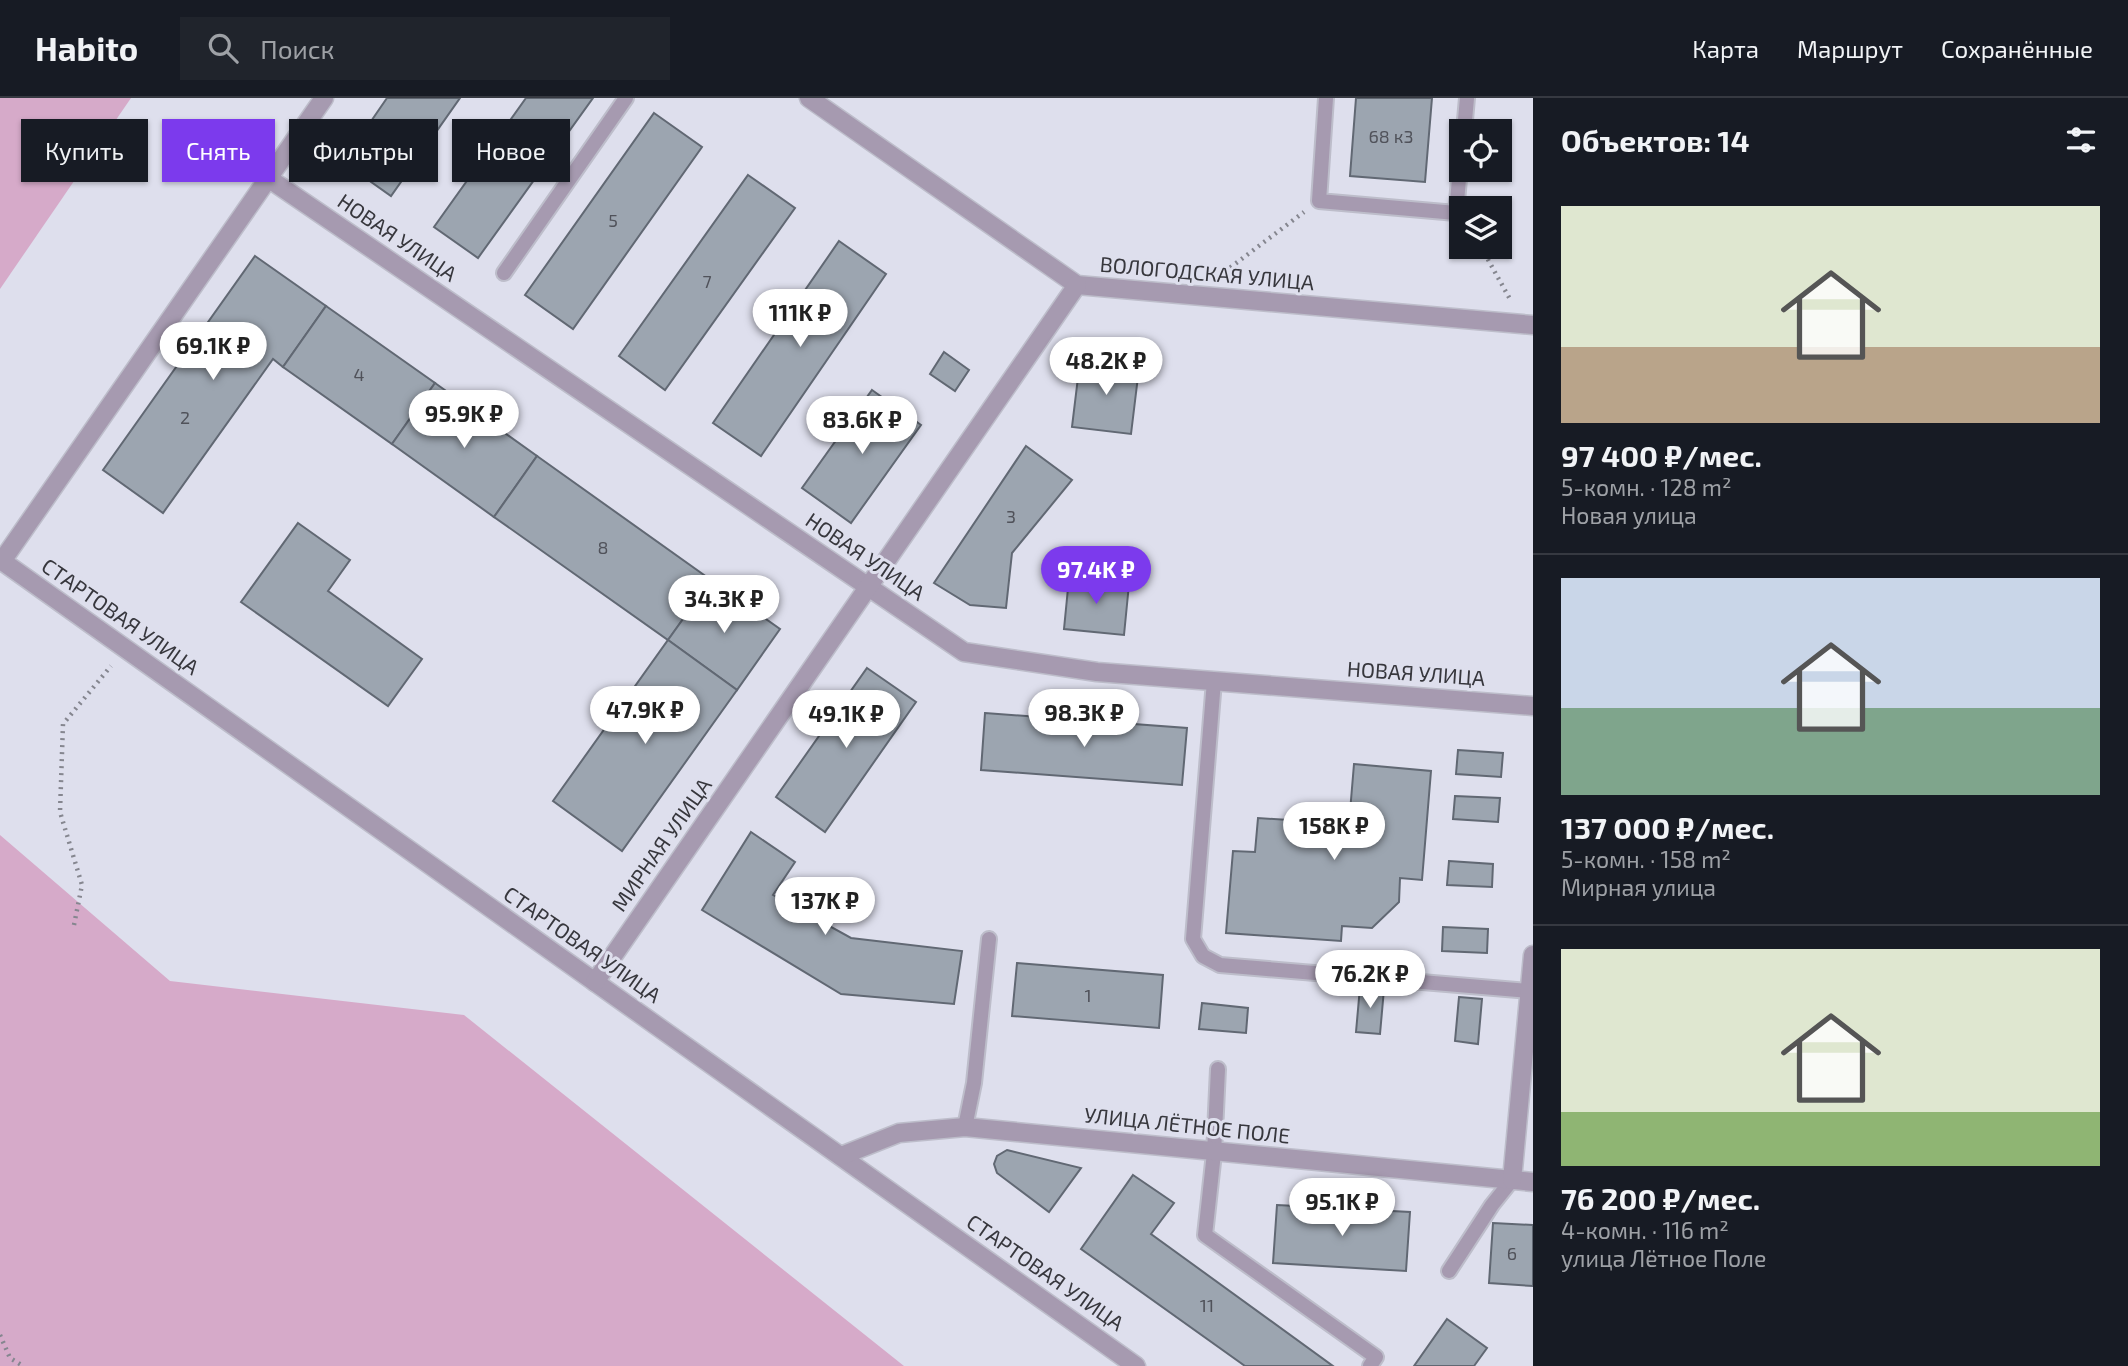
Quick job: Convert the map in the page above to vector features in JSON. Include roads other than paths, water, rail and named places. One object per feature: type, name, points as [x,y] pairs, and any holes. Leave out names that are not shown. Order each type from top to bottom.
[{"type":"street","points":[[275,168],[324,98]]},
{"type":"street","name":"ВОЛОГОДСКАЯ УЛИЦА","points":[[809,98],[1077,285],[1191,297],[1528,324]]},
{"type":"street","points":[[2,561],[265,182]]},
{"type":"street","name":"НОВАЯ УЛИЦА","points":[[274,182],[964,652],[1097,672],[1533,706]]},
{"type":"street","name":"МИРНАЯ УЛИЦА","points":[[595,982],[1077,285]]},
{"type":"street","name":"СТАРТОВАЯ УЛИЦА","points":[[2,561],[1136,1366]]},
{"type":"street","points":[[1512,1180],[1533,954]]},
{"type":"street","name":"УЛИЦА ЛЁТНОЕ ПОЛЕ","points":[[841,1156],[899,1133],[965,1127],[1533,1182]]},
{"type":"lane","points":[[504,273],[626,98]]},
{"type":"lane","points":[[1326,98],[1319,201],[1456,213],[1459,182]]},
{"type":"lane","points":[[1465,119],[1467,98]]},
{"type":"lane","points":[[1214,681],[1193,939],[1203,957],[1220,965],[1530,991]]},
{"type":"lane","points":[[965,1127],[974,1083],[989,939]]},
{"type":"lane","points":[[1218,1069],[1214,1153],[1205,1235],[1376,1357],[1370,1366]]},
{"type":"lane","points":[[1449,1271],[1492,1205],[1512,1180]]}]
